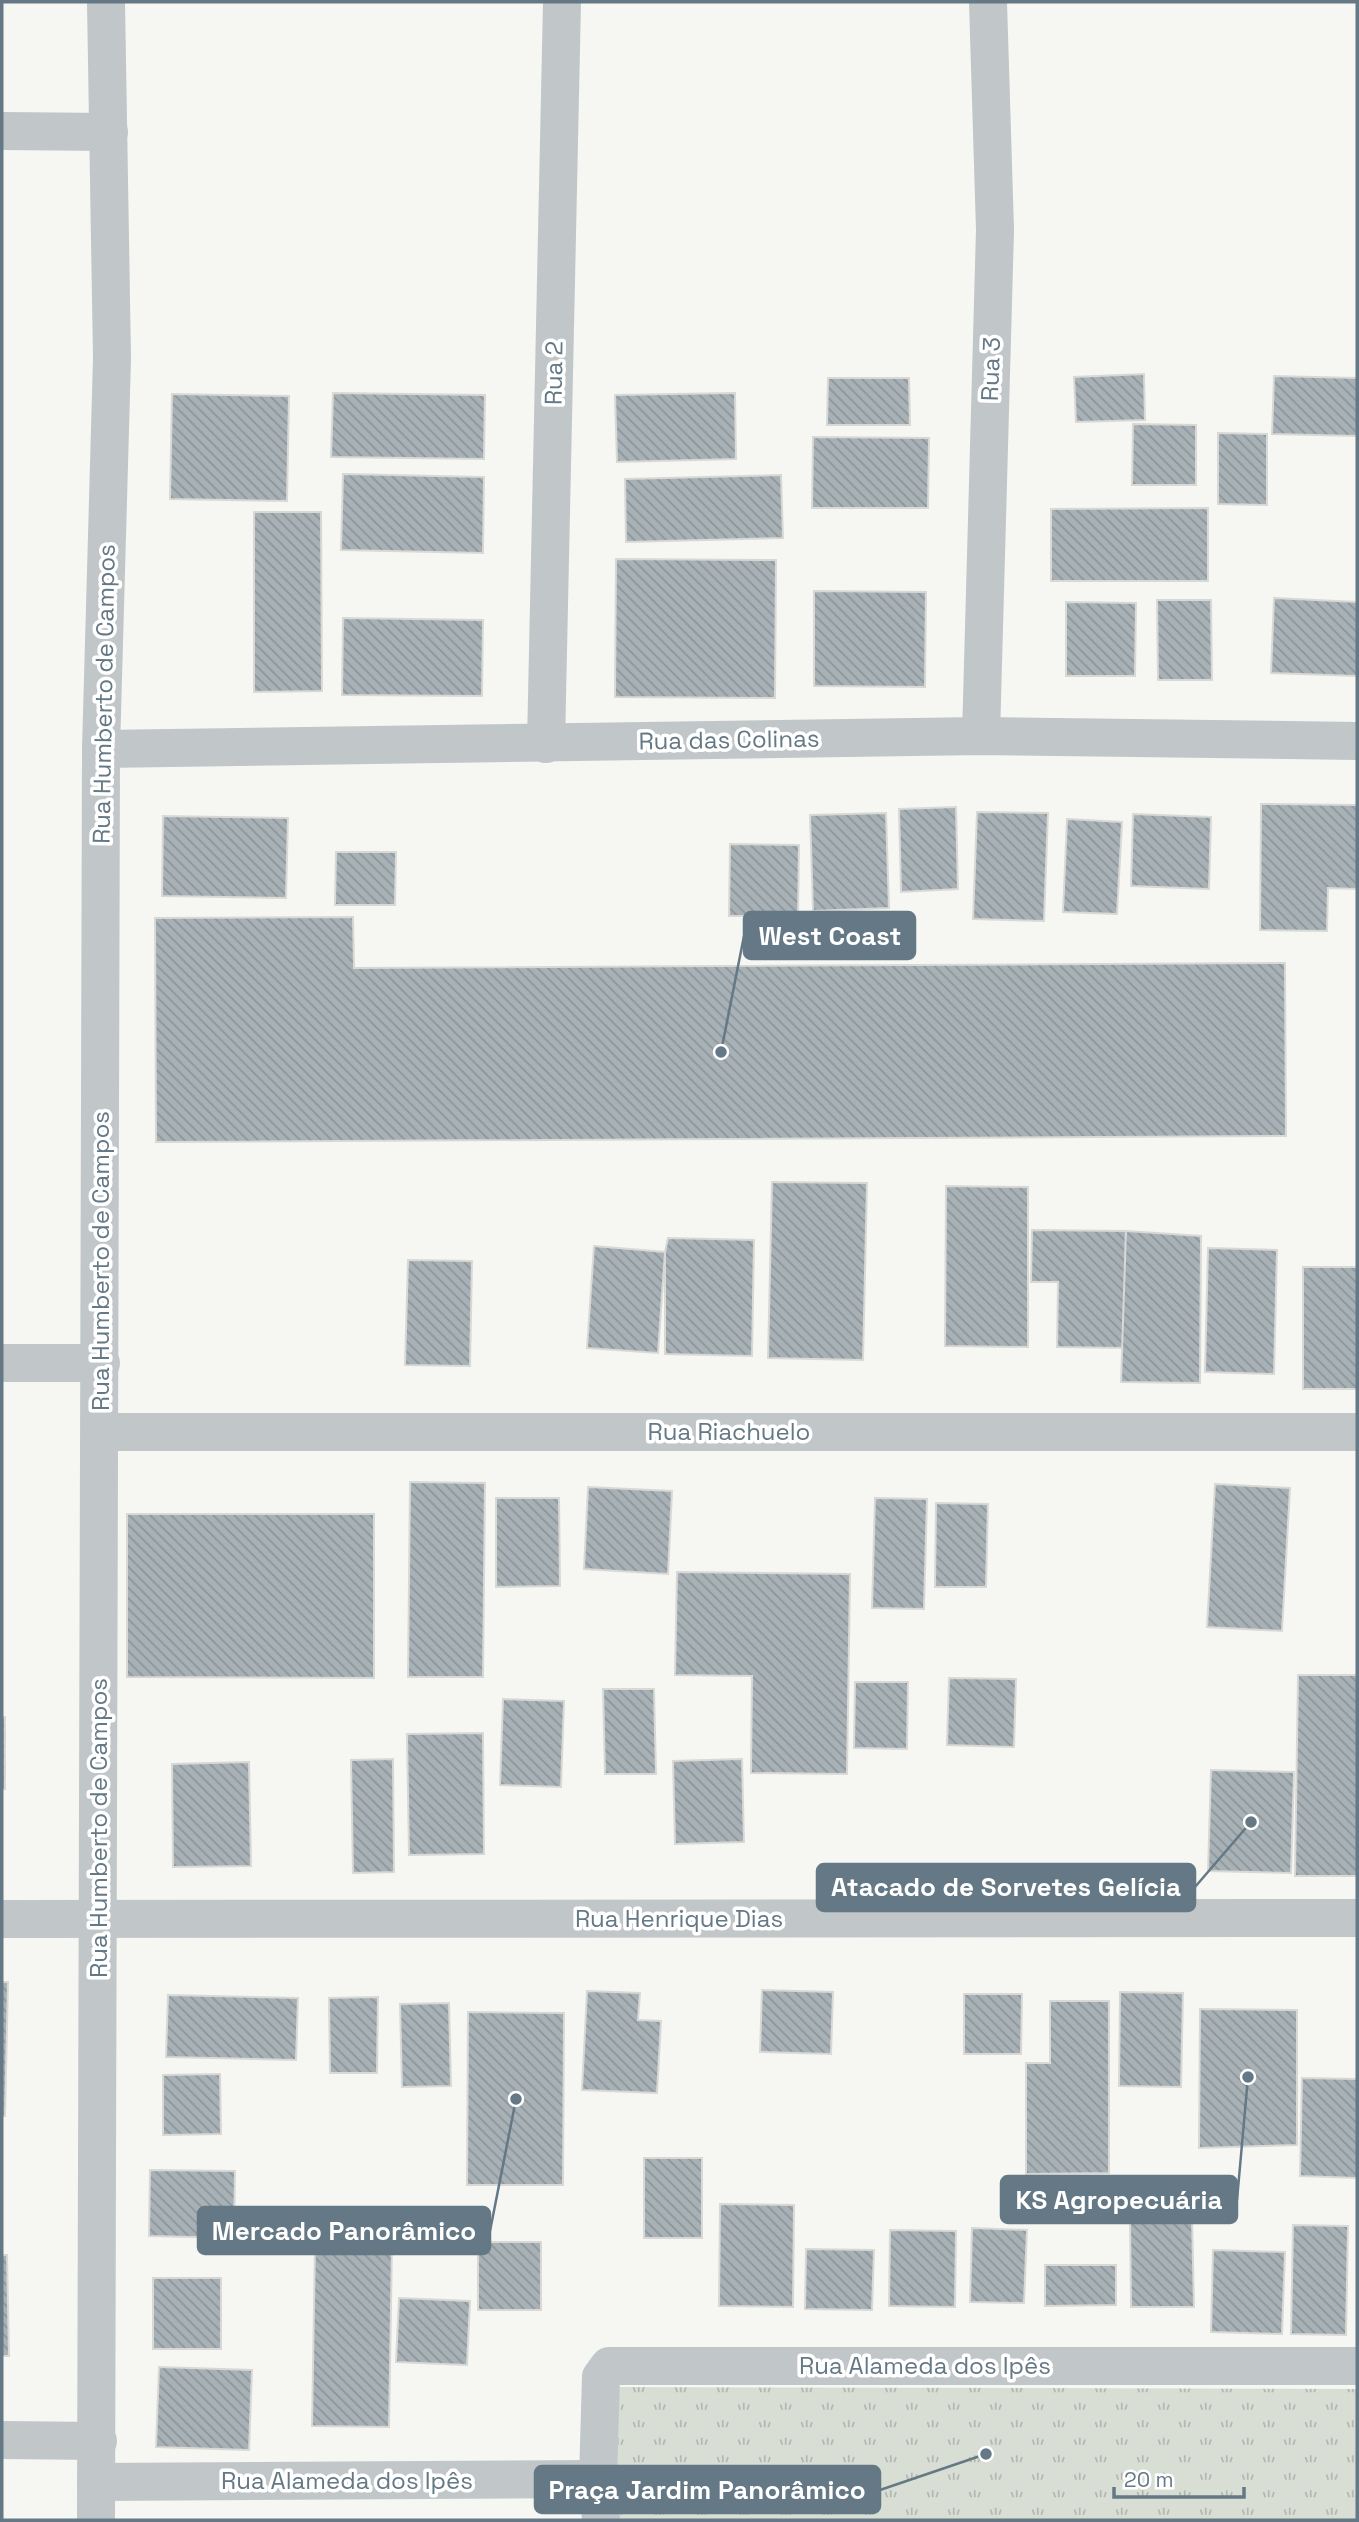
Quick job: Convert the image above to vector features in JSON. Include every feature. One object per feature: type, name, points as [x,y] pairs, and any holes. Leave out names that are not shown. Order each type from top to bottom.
[{"type":"street","name":"Rua Humberto de Campos","points":[[96,2520],[102,748],[112,358],[106,2]]},
{"type":"street","name":"Rua 2","points":[[546,744],[562,2]]},
{"type":"street","name":"Rua 3","points":[[981,736],[995,230],[988,2]]},
{"type":"street","points":[[2,131],[108,132]]},
{"type":"street","name":"Rua das Colinas","points":[[102,748],[981,736],[1357,741]]},
{"type":"street","points":[[2,1363],[100,1363]]},
{"type":"street","name":"Rua Riachuelo","points":[[101,1432],[1357,1432]]},
{"type":"street","name":"Rua Henrique Dias","points":[[2,1919],[1357,1918]]},
{"type":"street","name":"Rua Alameda dos Ipês","points":[[601,2520],[598,2479],[601,2377],[609,2366],[1357,2366]]},
{"type":"street","points":[[2,2440],[98,2441]]},
{"type":"street","name":"Rua Alameda dos Ipês","points":[[96,2482],[598,2479]]},
{"type":"green space","points":[[612,2387],[1357,2389],[1357,2520],[616,2520]]},
{"type":"building","points":[[1144,374],[1145,420],[1076,422],[1074,377]]},
{"type":"building","points":[[1274,376],[1357,378],[1357,436],[1272,434]]},
{"type":"building","points":[[828,378],[909,378],[910,425],[827,425]]},
{"type":"building","points":[[333,393],[485,395],[484,459],[331,457]]},
{"type":"building","points":[[735,393],[736,459],[617,462],[615,395]]},
{"type":"building","points":[[172,394],[289,396],[287,501],[170,499]]},
{"type":"building","points":[[1133,424],[1196,425],[1196,485],[1132,485]]},
{"type":"building","points":[[1218,433],[1267,434],[1267,505],[1218,504]]},
{"type":"building","points":[[813,437],[929,438],[928,508],[812,508]]},
{"type":"building","points":[[343,474],[484,477],[483,553],[341,550]]},
{"type":"building","points":[[781,475],[783,538],[626,542],[625,479]]},
{"type":"building","points":[[1208,508],[1208,581],[1051,581],[1051,509]]},
{"type":"building","points":[[254,512],[321,512],[322,691],[254,692]]},
{"type":"building","points":[[616,559],[776,560],[775,698],[615,697]]},
{"type":"building","points":[[814,591],[926,592],[925,687],[814,686]]},
{"type":"building","points":[[1274,598],[1357,602],[1357,676],[1271,673]]},
{"type":"building","points":[[1157,600],[1211,600],[1212,680],[1158,680]]},
{"type":"building","points":[[1066,602],[1136,603],[1135,676],[1066,676]]},
{"type":"building","points":[[343,618],[483,620],[482,696],[342,695]]},
{"type":"building","points":[[1261,804],[1357,805],[1357,889],[1328,888],[1327,931],[1260,930]]},
{"type":"building","points":[[956,807],[958,889],[901,892],[899,809]]},
{"type":"building","points":[[977,812],[1048,813],[1044,921],[973,919]]},
{"type":"building","points":[[886,813],[889,908],[813,911],[810,815]]},
{"type":"building","points":[[1133,814],[1211,817],[1209,889],[1131,886]]},
{"type":"building","points":[[163,816],[288,818],[286,898],[162,896]]},
{"type":"building","points":[[1067,819],[1122,822],[1117,914],[1063,912]]},
{"type":"building","points":[[730,844],[799,845],[798,916],[729,916]]},
{"type":"building","points":[[336,852],[396,852],[395,905],[335,905]]},
{"type":"building","points":[[353,917],[354,968],[1285,963],[1286,1136],[156,1142],[155,918]]},
{"type":"building","points":[[772,1182],[867,1183],[863,1360],[768,1358]]},
{"type":"building","points":[[946,1186],[1028,1187],[1028,1347],[945,1346]]},
{"type":"building","points":[[1032,1230],[1126,1231],[1124,1348],[1057,1347],[1058,1282],[1031,1282]]},
{"type":"building","points":[[1126,1231],[1201,1236],[1200,1383],[1121,1382]]},
{"type":"building","points":[[668,1238],[754,1240],[752,1356],[665,1354],[665,1252]]},
{"type":"building","points":[[594,1246],[665,1252],[658,1353],[587,1348]]},
{"type":"building","points":[[1208,1248],[1277,1250],[1274,1374],[1205,1372]]},
{"type":"building","points":[[408,1260],[472,1261],[470,1366],[405,1365]]},
{"type":"building","points":[[1303,1267],[1357,1267],[1357,1389],[1303,1389]]},
{"type":"building","points":[[410,1482],[485,1483],[483,1677],[408,1677]]},
{"type":"building","points":[[1215,1484],[1290,1488],[1282,1631],[1207,1627]]},
{"type":"building","points":[[588,1487],[672,1491],[668,1574],[584,1569]]},
{"type":"building","points":[[496,1498],[559,1498],[560,1586],[496,1587]]},
{"type":"building","points":[[875,1498],[927,1499],[924,1609],[872,1608]]},
{"type":"building","points":[[936,1503],[988,1504],[986,1587],[935,1587]]},
{"type":"building","points":[[127,1514],[374,1514],[374,1678],[127,1677]]},
{"type":"building","points":[[677,1572],[850,1574],[847,1774],[751,1773],[752,1676],[675,1675]]},
{"type":"building","points":[[1298,1675],[1357,1675],[1357,1876],[1295,1876]]},
{"type":"building","points":[[949,1678],[1016,1679],[1014,1747],[947,1745]]},
{"type":"building","points":[[855,1682],[908,1682],[907,1749],[854,1748]]},
{"type":"building","points":[[603,1689],[654,1689],[656,1774],[605,1774]]},
{"type":"building","points":[[503,1699],[564,1701],[561,1787],[500,1785]]},
{"type":"building","points":[[2,1717],[5,1717],[5,1789],[2,1789]]},
{"type":"building","points":[[483,1733],[484,1854],[409,1855],[407,1734]]},
{"type":"building","points":[[393,1759],[394,1872],[353,1873],[351,1760]]},
{"type":"building","points":[[742,1759],[744,1842],[675,1844],[673,1761]]},
{"type":"building","points":[[249,1762],[251,1866],[173,1867],[172,1764]]},
{"type":"building","points":[[1211,1770],[1294,1772],[1291,1873],[1208,1871]]},
{"type":"building","points":[[2,1982],[8,1982],[5,2116],[2,2116]]},
{"type":"building","points":[[762,1990],[833,1992],[831,2054],[760,2052]]},
{"type":"building","points":[[587,1991],[640,1993],[638,2020],[661,2021],[657,2093],[582,2090]]},
{"type":"building","points":[[1120,1992],[1183,1993],[1181,2087],[1119,2086]]},
{"type":"building","points":[[964,1994],[1022,1994],[1021,2054],[964,2054]]},
{"type":"building","points":[[168,1995],[298,1998],[296,2060],[166,2057]]},
{"type":"building","points":[[378,1997],[377,2073],[330,2073],[329,1998]]},
{"type":"building","points":[[1050,2001],[1109,2001],[1109,2173],[1026,2174],[1026,2063],[1050,2063]]},
{"type":"building","points":[[449,2003],[451,2086],[402,2087],[400,2004]]},
{"type":"building","points":[[1200,2009],[1297,2010],[1297,2145],[1199,2148]]},
{"type":"building","points":[[468,2012],[564,2013],[563,2185],[467,2185]]},
{"type":"building","points":[[220,2074],[221,2134],[163,2135],[163,2075]]},
{"type":"building","points":[[1302,2078],[1357,2079],[1357,2178],[1300,2176]]},
{"type":"building","points":[[644,2158],[702,2158],[702,2238],[644,2238]]},
{"type":"building","points":[[150,2170],[235,2171],[234,2238],[149,2236]]},
{"type":"building","points":[[720,2204],[794,2205],[793,2307],[719,2306]]},
{"type":"building","points":[[1192,2217],[1194,2307],[1131,2307],[1130,2219]]},
{"type":"building","points":[[1293,2225],[1348,2226],[1346,2335],[1291,2334]]},
{"type":"building","points":[[972,2228],[1027,2230],[1024,2303],[970,2302]]},
{"type":"building","points":[[890,2230],[956,2231],[955,2307],[889,2306]]},
{"type":"building","points":[[478,2242],[541,2242],[541,2310],[478,2310]]},
{"type":"building","points":[[315,2246],[392,2246],[389,2427],[312,2426]]},
{"type":"building","points":[[806,2249],[874,2250],[872,2310],[805,2309]]},
{"type":"building","points":[[1213,2250],[1285,2252],[1282,2334],[1211,2332]]},
{"type":"building","points":[[2,2255],[7,2255],[9,2356],[2,2356]]},
{"type":"building","points":[[1045,2265],[1116,2265],[1116,2305],[1045,2306]]},
{"type":"building","points":[[153,2278],[221,2278],[221,2349],[153,2349]]},
{"type":"building","points":[[399,2298],[470,2301],[467,2365],[396,2362]]},
{"type":"building","points":[[159,2367],[252,2370],[249,2450],[156,2447]]},
{"type":"place","name":"West Coast","points":[[721,1052]]},
{"type":"place","name":"Atacado de Sorvetes Gelícia","points":[[1251,1822]]},
{"type":"place","name":"KS Agropecuária","points":[[1248,2077]]},
{"type":"place","name":"Mercado Panorâmico","points":[[516,2099]]},
{"type":"place","name":"Praça Jardim Panorâmico","points":[[986,2454]]}]
